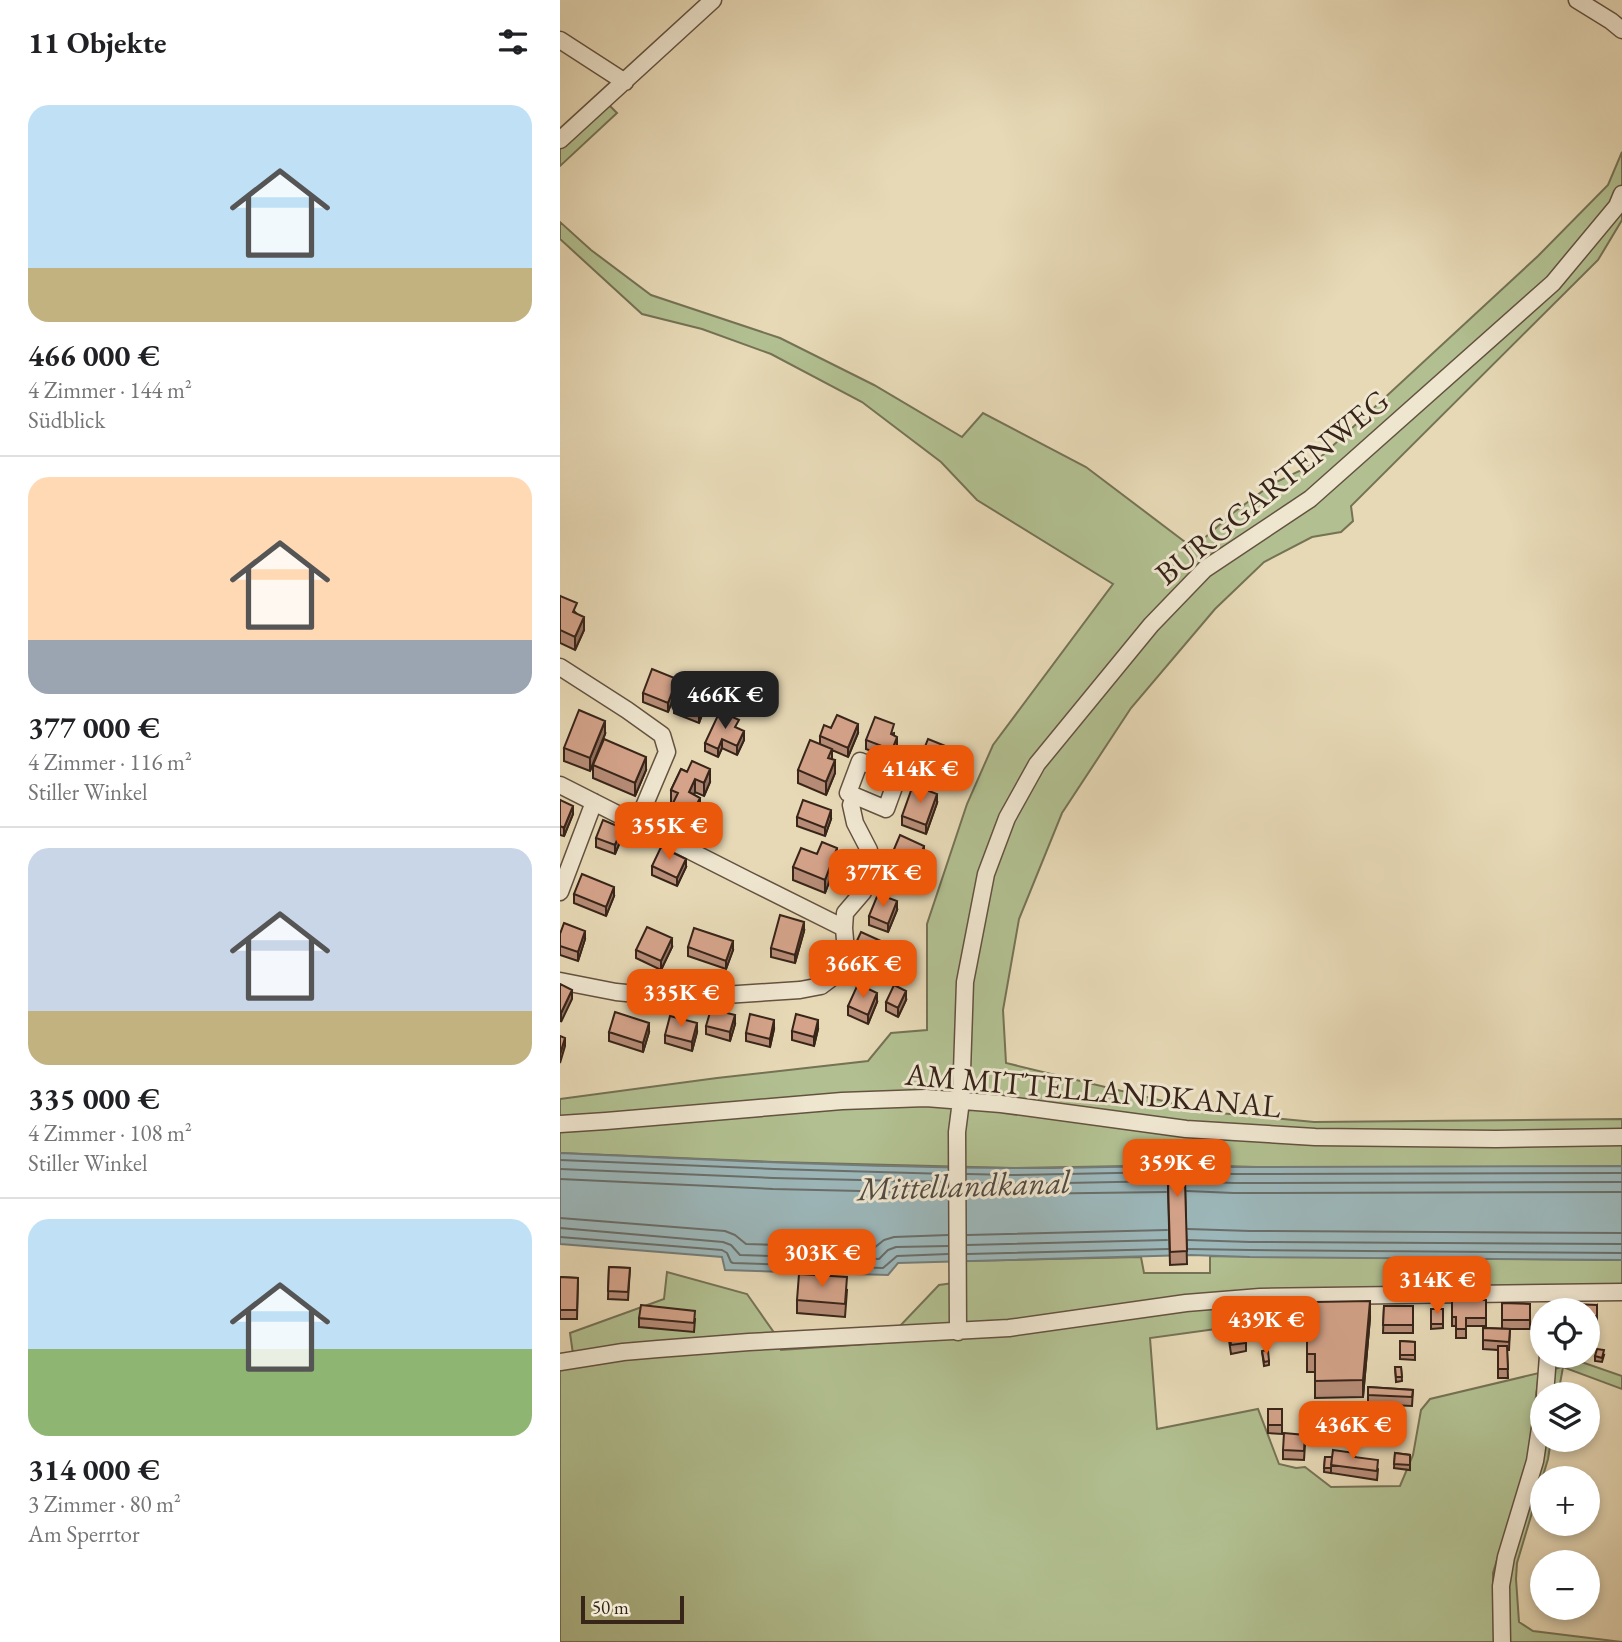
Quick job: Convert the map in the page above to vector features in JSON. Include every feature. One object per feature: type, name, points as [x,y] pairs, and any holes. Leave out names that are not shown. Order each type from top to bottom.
[{"type":"street","points":[[560,139],[713,0]]},
{"type":"street","points":[[1577,0],[1622,30]]},
{"type":"street","points":[[560,40],[625,82]]},
{"type":"street","name":"BURGGARTENWEG","points":[[958,1332],[957,1132],[961,1101],[965,982],[986,874],[1007,818],[1037,764],[1151,625],[1205,569],[1310,499],[1553,283],[1617,206],[1622,194]]},
{"type":"street","points":[[560,667],[662,735],[667,752],[637,823]]},
{"type":"street","points":[[560,785],[718,867],[844,928]]},
{"type":"street","points":[[560,981],[616,992],[678,998],[800,990],[821,986],[837,974],[846,952],[845,913],[863,892],[870,870],[869,850],[855,823],[851,805],[855,796]]},
{"type":"street","points":[[560,892],[594,802]]},
{"type":"street","name":"AM MITTELLANDKANAL","points":[[560,1124],[842,1101],[926,1098],[1001,1104],[1186,1129],[1315,1137],[1622,1137]]},
{"type":"street","points":[[560,1362],[623,1352],[749,1342],[1009,1328],[1200,1301],[1260,1297],[1622,1292]]},
{"type":"street","points":[[1550,1293],[1550,1298]]},
{"type":"street","points":[[1502,1639],[1501,1586],[1506,1557],[1536,1452]]},
{"type":"green space","points":[[609,105],[617,113],[560,166],[560,148]]},
{"type":"green space","points":[[1622,152],[1622,220],[1598,260],[1351,506],[1353,521],[1341,532],[1312,537],[1264,562],[1215,609],[1131,708],[1062,813],[1019,919],[1003,1010],[1006,1063],[1209,1112],[1314,1122],[1622,1119],[1622,1167],[1187,1165],[1012,1168],[560,1153],[560,1099],[868,1061],[891,1033],[927,1030],[927,924],[967,804],[993,745],[1113,584],[977,500],[941,462],[862,402],[771,354],[702,329],[642,314],[560,239],[560,222],[591,250],[651,295],[780,338],[874,385],[962,437],[983,413],[1086,467],[1193,548],[1272,484],[1312,465],[1538,256],[1608,185]]},
{"type":"green space","points":[[1210,1256],[1622,1260],[1622,1287],[1267,1291],[1259,1323],[1150,1338],[1157,1429],[1258,1409],[1279,1464],[1305,1467],[1331,1487],[1400,1486],[1413,1455],[1421,1410],[1430,1399],[1539,1373],[1538,1382],[1530,1382],[1528,1458],[1493,1573],[1494,1642],[560,1642],[560,1370],[573,1354],[570,1333],[664,1299],[667,1272],[747,1294],[775,1334],[781,1350],[896,1342],[898,1328],[939,1285],[961,1282],[961,1261],[1141,1257],[1144,1273],[1210,1273]]},
{"type":"green space","points":[[1563,1368],[1560,1382],[1549,1382],[1551,1370]]},
{"type":"green space","points":[[1566,1368],[1599,1368],[1622,1376],[1622,1389]]},
{"type":"green space","points":[[1539,1452],[1549,1452],[1546,1466],[1535,1466]]},
{"type":"green space","points":[[1530,1483],[1530,1519],[1517,1563],[1519,1622],[1533,1631],[1622,1642],[1506,1642],[1506,1569]]},
{"type":"water","name":"Mittellandkanal","points":[[560,1153],[954,1167],[1622,1166],[1622,1260],[1191,1255],[898,1263],[888,1275],[725,1270],[722,1257],[560,1244]]},
{"type":"building","points":[[560,596],[577,603],[573,612],[584,617],[575,637],[560,630]]},
{"type":"building","points":[[652,669],[677,679],[668,703],[643,693]]},
{"type":"building","points":[[689,688],[706,695],[699,714],[674,704],[678,693],[686,696]]},
{"type":"building","points":[[579,710],[605,721],[590,758],[564,748]]},
{"type":"building","points":[[720,711],[739,720],[735,727],[744,731],[737,746],[722,739],[718,749],[705,743]]},
{"type":"building","points":[[837,715],[858,724],[848,748],[820,736],[824,725],[831,728]]},
{"type":"building","points":[[875,717],[894,724],[891,734],[897,737],[892,750],[866,740]]},
{"type":"building","points":[[604,739],[646,757],[635,783],[593,765]]},
{"type":"building","points":[[928,739],[953,749],[943,776],[917,767]]},
{"type":"building","points":[[810,740],[832,749],[828,758],[835,760],[826,782],[798,770]]},
{"type":"building","points":[[692,761],[710,769],[704,783],[695,779],[689,792],[700,798],[692,814],[672,805],[678,793],[671,790],[681,769],[687,772]]},
{"type":"building","points":[[913,785],[937,794],[926,825],[902,816]]},
{"type":"building","points":[[560,800],[573,806],[564,828],[560,826]]},
{"type":"building","points":[[803,800],[831,810],[825,828],[797,817]]},
{"type":"building","points":[[603,820],[622,828],[615,845],[596,838]]},
{"type":"building","points":[[900,835],[924,846],[914,872],[889,861]]},
{"type":"building","points":[[822,842],[837,848],[825,880],[793,867],[801,848],[817,854]]},
{"type":"building","points":[[661,847],[686,859],[677,878],[652,866]]},
{"type":"building","points":[[582,874],[614,887],[606,907],[574,894]]},
{"type":"building","points":[[878,894],[897,901],[888,924],[869,916]]},
{"type":"building","points":[[780,915],[804,922],[795,955],[771,948]]},
{"type":"building","points":[[564,923],[585,931],[578,952],[560,946]]},
{"type":"building","points":[[647,927],[672,938],[661,961],[636,950]]},
{"type":"building","points":[[694,928],[733,941],[726,961],[688,947]]},
{"type":"building","points":[[861,932],[881,941],[869,967],[849,958]]},
{"type":"building","points":[[560,984],[572,990],[561,1013],[560,1012]]},
{"type":"building","points":[[858,984],[877,993],[868,1015],[848,1006]]},
{"type":"building","points":[[894,985],[906,991],[898,1008],[886,1002]]},
{"type":"building","points":[[711,1009],[735,1015],[730,1032],[706,1026]]},
{"type":"building","points":[[615,1012],[649,1023],[643,1043],[609,1032]]},
{"type":"building","points":[[750,1014],[774,1020],[770,1039],[746,1033]]},
{"type":"building","points":[[796,1014],[818,1020],[814,1037],[792,1031]]},
{"type":"building","points":[[670,1016],[697,1023],[692,1042],[665,1035]]},
{"type":"building","points":[[560,1036],[565,1038],[560,1054]]},
{"type":"building","points":[[1184,1146],[1187,1251],[1170,1252],[1167,1147]]},
{"type":"building","points":[[609,1267],[630,1268],[628,1292],[608,1291]]},
{"type":"building","points":[[799,1274],[847,1277],[845,1304],[797,1300]]},
{"type":"building","points":[[560,1277],[578,1278],[577,1310],[560,1310]]},
{"type":"building","points":[[1452,1300],[1486,1300],[1486,1318],[1466,1318],[1466,1329],[1456,1329],[1456,1317],[1452,1317]]},
{"type":"building","points":[[1370,1301],[1363,1380],[1315,1381],[1315,1354],[1307,1354],[1307,1335],[1315,1334],[1315,1302]]},
{"type":"building","points":[[1502,1303],[1530,1304],[1530,1320],[1502,1320]]},
{"type":"building","points":[[641,1305],[695,1311],[694,1323],[639,1318]]},
{"type":"building","points":[[1384,1306],[1413,1306],[1413,1325],[1383,1325]]},
{"type":"building","points":[[1431,1309],[1443,1309],[1443,1324],[1431,1324]]},
{"type":"building","points":[[1243,1322],[1246,1343],[1231,1345],[1228,1324]]},
{"type":"building","points":[[1483,1328],[1510,1329],[1509,1342],[1483,1340]]},
{"type":"building","points":[[1400,1341],[1415,1342],[1415,1355],[1400,1355]]},
{"type":"building","points":[[1498,1346],[1507,1346],[1508,1369],[1498,1369]]},
{"type":"building","points":[[1268,1350],[1269,1361],[1264,1362],[1262,1351]]},
{"type":"building","points":[[1395,1367],[1401,1367],[1402,1377],[1396,1377]]},
{"type":"building","points":[[1368,1387],[1413,1390],[1412,1397],[1368,1395]]},
{"type":"building","points":[[1268,1409],[1282,1409],[1282,1425],[1268,1425]]},
{"type":"building","points":[[1284,1433],[1305,1435],[1304,1451],[1283,1450]]},
{"type":"building","points":[[1333,1450],[1355,1453],[1354,1457],[1378,1460],[1377,1471],[1331,1465]]},
{"type":"building","points":[[1395,1453],[1410,1455],[1410,1465],[1394,1464]]},
{"type":"building","points":[[1325,1457],[1332,1457],[1331,1468],[1324,1468]]}]
